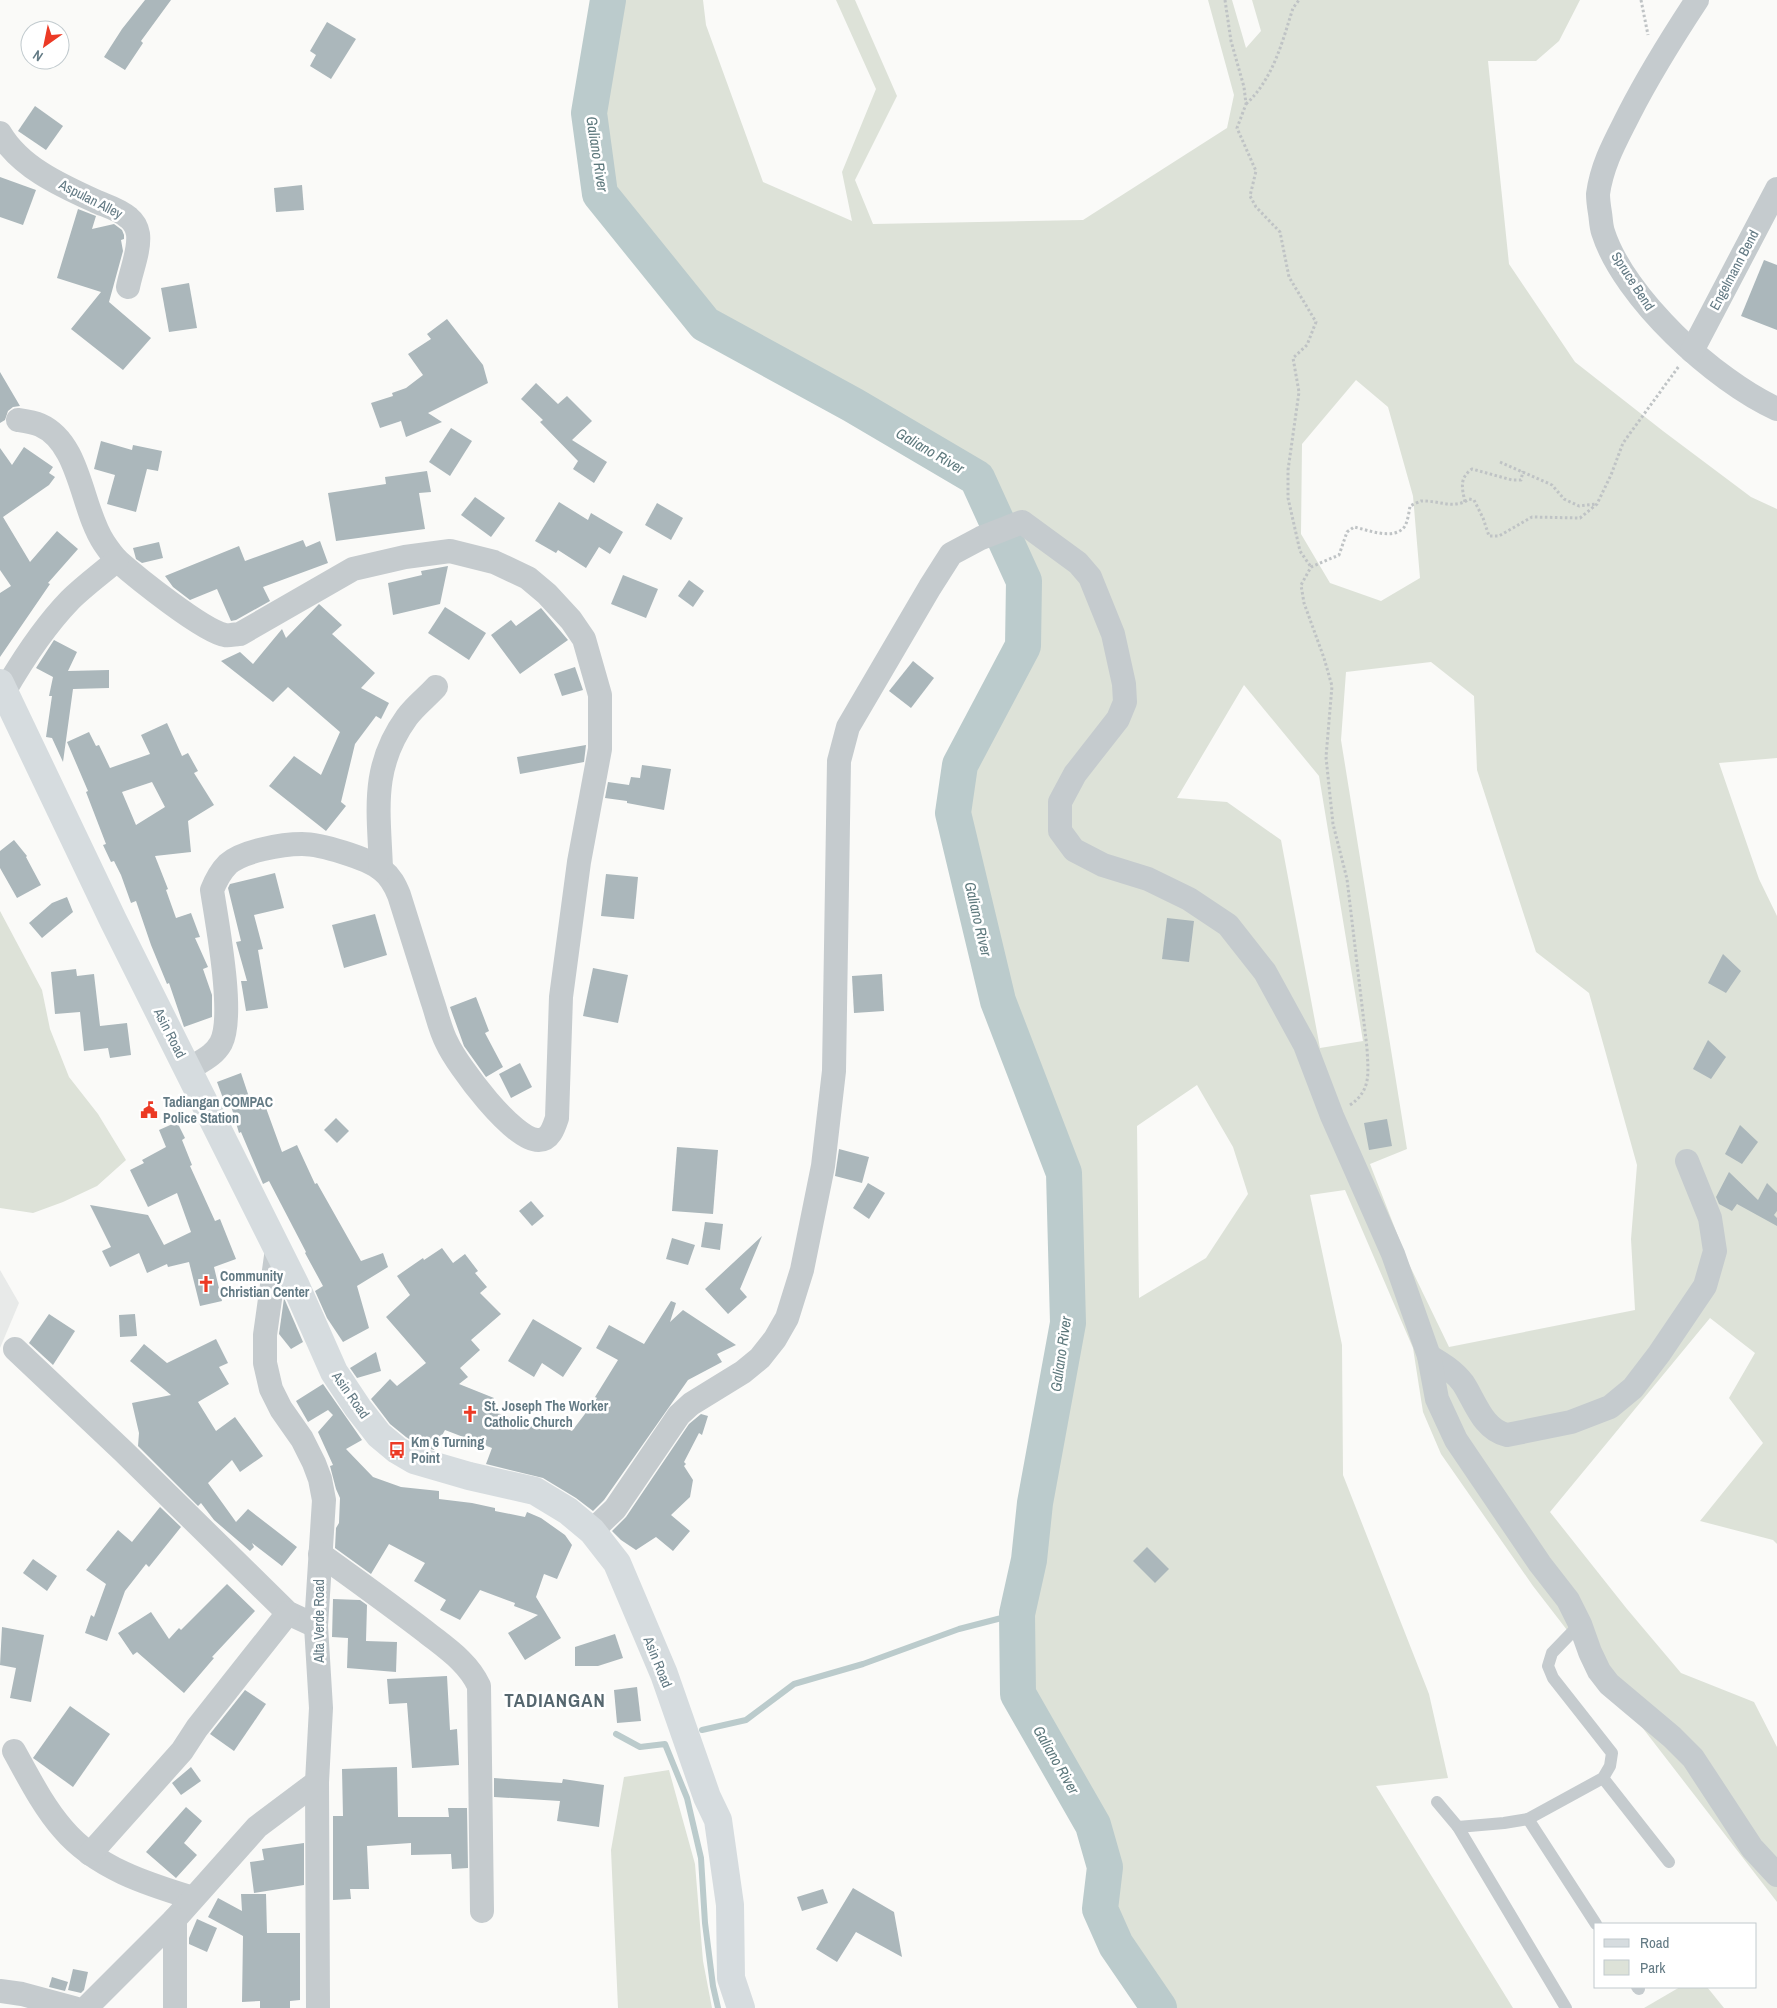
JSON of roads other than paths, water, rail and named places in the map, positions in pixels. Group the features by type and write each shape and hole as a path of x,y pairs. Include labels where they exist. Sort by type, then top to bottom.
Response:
{"main road":[{"name":"Asin Road","path":"2,687 113,920 189,1069 277,1249 334,1372 358,1408 380,1435 397,1450 414,1460 535,1492 568,1511 592,1531 617,1562 664,1674 706,1797 718,1820 730,1905 731,1978 741,2008"}],"street":[{"name":"Spruce Bend","path":"1697,0 1655,65 1605,160 1598,196 1603,231 1620,267 1655,315 1692,351 1731,382 1777,409"},
{"name":"Aspulan Alley","path":"0,133 6,144 17,156 34,168 74,191 117,210 135,224 138,235 137,251 128,286"},
{"name":"Engelmann Bend","path":"1692,351 1777,189"},
{"path":"18,420 41,425 60,440 72,461 95,526 103,542 117,560 177,607 205,626 224,635 240,634 353,568 405,557 450,551 494,562 528,578 547,594 571,620 584,639 600,695 600,748 579,862 561,997 557,1118 554,1128 547,1137 540,1140 532,1139 500,1115 473,1085 446,1043 399,895 392,880 381,869 358,856 303,844 245,854 229,864 217,877 212,890 226,997 226,1031 221,1044 214,1054 189,1069"},
{"path":"592,1531 615,1509 679,1415 690,1404 743,1372 760,1358 775,1339 786,1318 802,1270 824,1166 834,1071 839,761 848,727 951,554 980,538 1022,522 1078,564 1090,577 1113,634 1124,684 1125,702 1118,718 1075,774 1060,802 1060,831 1074,850 1103,865 1148,879 1189,899 1228,925 1266,972 1305,1045 1332,1116 1393,1254 1429,1356 1437,1399 1456,1440 1540,1564 1568,1600 1599,1671 1609,1684 1672,1737 1693,1758 1752,1848 1777,1875"},
{"path":"2,687 49,624 71,599 117,560"},
{"path":"381,869 378,805 380,777 388,751 407,717 436,686"},
{"path":"1429,1356 1447,1367 1462,1382 1489,1426 1498,1433 1507,1435 1571,1422 1610,1407 1633,1388 1659,1354 1705,1286 1715,1251 1710,1218 1687,1161"},
{"name":"Alta Verde Road","path":"277,1249 265,1335 265,1363 271,1389 281,1409 302,1439 320,1479 324,1500 316,1626 321,1708 317,1782 318,2008"},
{"path":"14,1349 123,1451 288,1613 316,1626"},
{"path":"320,1554 404,1615 456,1656 473,1673 479,1686 482,1911"},
{"path":"90,1854 182,1751 203,1720 288,1613"},
{"path":"14,1751 34,1788 63,1830 90,1854 105,1864 151,1885 193,1898"},
{"path":"86,2008 175,1919 257,1827 317,1782"},
{"path":"175,1919 175,2008"},
{"path":"0,1991 22,1994 74,2008"}],"lane":[{"path":"1458,1827 1528,1819 1603,1778 1610,1766 1612,1753 1552,1678 1548,1666 1552,1653 1580,1624"},
{"path":"1603,1778 1669,1862"},
{"path":"1437,1802 1458,1827 1566,2008"},
{"path":"1528,1819 1595,1923"}],"waterway":[{"name":"Galiano River","path":"608,0 589,113 600,194 705,324 853,405 977,478 1024,581 1023,646 960,765 953,813 998,1001 1064,1173 1068,1323 1035,1503 1029,1560 1017,1614 1018,1694 1093,1825 1105,1867 1100,1909 1116,1945 1159,2008"},
{"path":"702,1730 746,1720 794,1684 863,1664 959,1629 1017,1614"},
{"path":"616,1734 640,1747 665,1744 687,1798 701,1858 705,1923 713,1986 718,2008"}],"place":[{"name":"Tadiangan COMPAC Police Station","path":"149,1110"},
{"name":"Community Christian Center","path":"206,1284"},
{"name":"St. Joseph The Worker Catholic Church","path":"470,1414"},
{"name":"Km 6 Turning Point","path":"397,1450"}],"district":[{"name":"TADIANGAN","path":"555,1700"}]}
